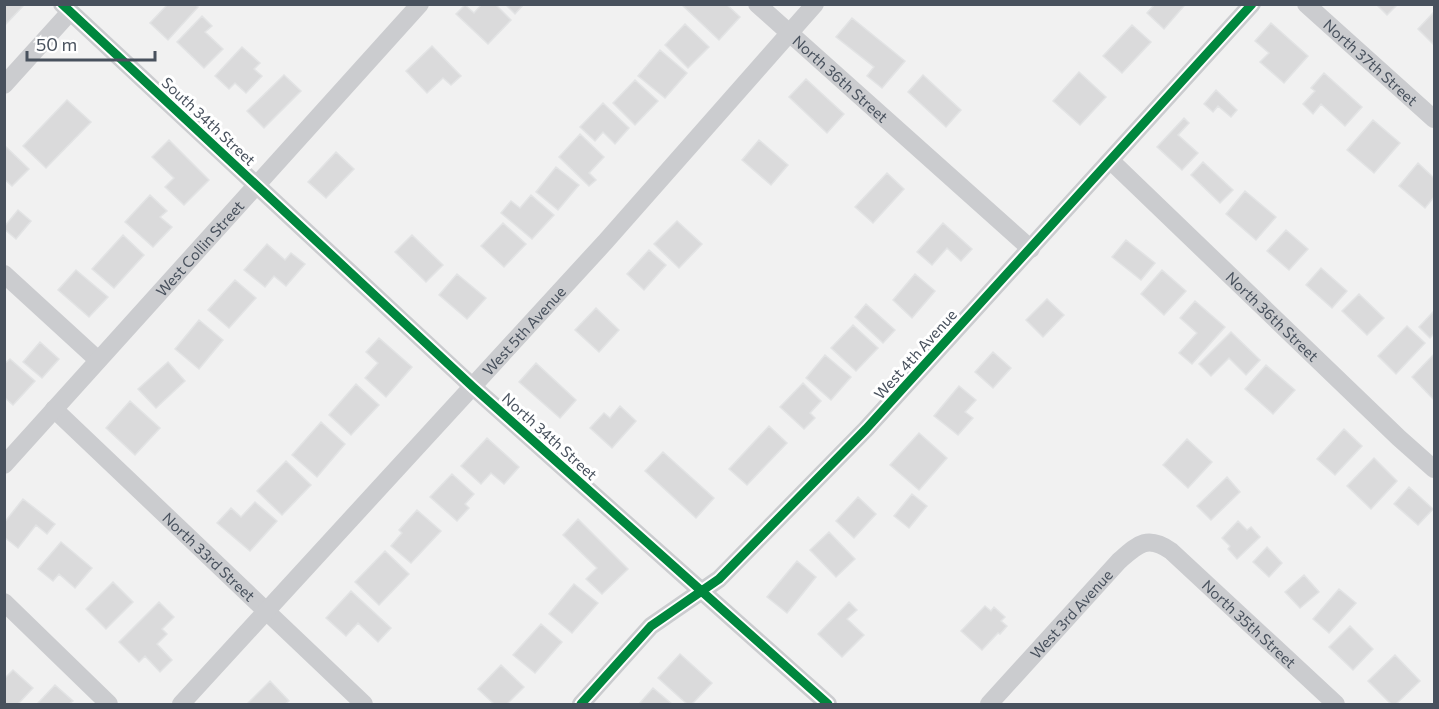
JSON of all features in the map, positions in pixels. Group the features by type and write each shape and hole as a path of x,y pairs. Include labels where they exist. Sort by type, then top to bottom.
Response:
{"street":[{"name":"West Collin Street","path":"4,465 420,4"},
{"name":"North 36th Street","path":"757,4 1031,249"},
{"name":"West 5th Avenue","path":"181,705 606,241 815,4"},
{"name":"North 37th Street","path":"1306,4 1434,119"},
{"name":"South 34th Street","path":"66,8 256,185"},
{"path":"4,85 66,8"},
{"name":"West 4th Avenue","path":"580,705 651,626 719,579 866,429 1111,161 1242,8"},
{"name":"North 36th Street","path":"1111,161 1390,430 1434,469"},
{"name":"North 34th Street","path":"256,185 472,387 828,705"},
{"path":"4,274 98,360"},
{"name":"North 33rd Street","path":"54,410 364,705"},
{"name":"West 3rd Avenue","path":"989,705 1119,561 1137,545 1147,542 1161,544"},
{"name":"North 35th Street","path":"1161,544 1336,705"},
{"path":"4,602 109,705"}],"building":[{"path":"4,4 24,5 5,25 4,25"},
{"path":"168,4 195,4 198,7 168,40 150,23"},
{"path":"482,4 495,4 511,20 488,44 456,14 465,5 474,13"},
{"path":"505,4 524,4 515,14"},
{"path":"681,4 726,4 740,17 719,40"},
{"path":"1155,4 1184,6 1164,29 1147,13"},
{"path":"1376,4 1398,4 1387,15"},
{"path":"1434,12 1434,45 1418,29"},
{"path":"202,16 212,26 205,32 223,49 204,68 177,42"},
{"path":"852,18 905,61 882,88 867,76 874,67 836,37"},
{"path":"1271,23 1308,56 1284,83 1260,62 1269,53 1255,41"},
{"path":"685,24 709,47 688,68 665,45"},
{"path":"1132,25 1151,42 1122,73 1103,56"},
{"path":"432,46 461,76 451,85 443,78 427,93 406,71"},
{"path":"242,47 260,63 254,69 262,76 246,93 235,83 229,89 215,76"},
{"path":"660,50 687,73 665,98 638,76"},
{"path":"1079,72 1106,97 1080,125 1053,101"},
{"path":"1324,73 1362,107 1345,126 1321,104 1313,114 1303,104 1315,91 1311,88"},
{"path":"284,75 301,91 264,128 247,111"},
{"path":"923,75 961,110 946,127 908,92"},
{"path":"806,79 844,114 827,133 789,97"},
{"path":"635,80 658,101 635,125 613,103"},
{"path":"1216,90 1237,110 1231,117 1218,106 1213,112 1204,104"},
{"path":"67,100 91,122 46,168 23,146"},
{"path":"603,103 629,128 615,144 603,132 595,141 580,127"},
{"path":"1184,118 1189,123 1178,135 1198,153 1182,170 1157,147"},
{"path":"1373,120 1400,143 1374,173 1347,150"},
{"path":"580,134 604,157 589,173 596,180 589,186 559,157"},
{"path":"169,140 209,180 184,205 165,187 174,178 152,157"},
{"path":"759,140 788,165 771,185 742,160"},
{"path":"4,145 29,169 12,186 4,179"},
{"path":"336,152 354,169 326,198 308,182"},
{"path":"1203,162 1233,190 1220,203 1191,175"},
{"path":"1418,163 1434,178 1434,197 1425,208 1399,186"},
{"path":"556,167 579,185 558,210 536,192"},
{"path":"887,173 904,189 873,223 855,207"},
{"path":"1245,191 1276,217 1256,240 1226,214"},
{"path":"150,195 167,211 160,217 172,227 153,247 125,222"},
{"path":"531,195 554,215 532,239 501,213 511,201 520,208"},
{"path":"18,210 31,221 16,239 4,227"},
{"path":"677,221 702,244 679,268 654,244"},
{"path":"503,223 526,244 504,267 481,246"},
{"path":"943,223 972,249 961,261 947,248 932,265 917,252"},
{"path":"1286,230 1308,249 1289,270 1267,251"},
{"path":"123,235 144,255 114,288 92,269"},
{"path":"412,235 443,265 426,282 395,252"},
{"path":"1126,240 1155,263 1141,280 1112,257"},
{"path":"267,244 285,260 291,253 305,264 286,286 274,276 265,287 244,270"},
{"path":"649,250 666,265 644,290 627,274"},
{"path":"1321,268 1347,291 1332,308 1306,285"},
{"path":"76,270 108,297 89,317 58,290"},
{"path":"1162,270 1186,291 1164,315 1141,294"},
{"path":"457,274 486,298 467,319 439,295"},
{"path":"915,274 935,291 912,318 893,300"},
{"path":"235,280 256,298 229,328 208,310"},
{"path":"1359,294 1384,318 1367,335 1342,311"},
{"path":"1047,299 1064,315 1043,337 1026,320"},
{"path":"1195,301 1225,327 1192,364 1179,353 1197,333 1180,318"},
{"path":"866,304 895,330 883,343 855,317"},
{"path":"596,308 619,330 599,352 575,330"},
{"path":"1434,311 1434,334 1430,338 1419,327"},
{"path":"199,320 223,340 199,369 175,349"},
{"path":"853,325 878,348 856,371 831,348"},
{"path":"1407,326 1425,343 1396,374 1378,356"},
{"path":"1231,332 1260,360 1246,375 1229,358 1211,376 1199,364"},
{"path":"379,338 412,367 386,397 365,378 378,363 366,352"},
{"path":"40,342 59,359 42,378 23,362"},
{"path":"993,352 1011,368 993,388 975,372"},
{"path":"1434,354 1434,400 1412,377"},
{"path":"825,355 851,377 831,400 806,378"},
{"path":"10,359 35,381 13,405 4,397 4,364"},
{"path":"168,362 185,381 156,408 138,389"},
{"path":"536,363 576,400 560,418 519,382"},
{"path":"1266,365 1295,390 1273,414 1245,389"},
{"path":"803,383 821,401 810,413 815,418 804,429 780,407"},
{"path":"356,384 379,405 351,435 329,415"},
{"path":"959,386 976,400 965,412 973,418 958,435 934,416"},
{"path":"130,401 160,428 135,455 106,428"},
{"path":"620,406 636,421 612,448 590,428 604,413 610,418"},
{"path":"321,422 345,444 317,477 292,455"},
{"path":"769,426 787,443 747,485 729,469"},
{"path":"1344,429 1362,446 1335,475 1317,459"},
{"path":"919,433 947,458 919,490 890,465"},
{"path":"487,438 519,467 504,484 491,473 481,484 461,466"},
{"path":"1187,439 1212,462 1188,488 1163,465"},
{"path":"663,452 714,498 696,518 645,471"},
{"path":"1374,458 1397,481 1371,509 1347,486"},
{"path":"286,461 311,485 282,515 257,491"},
{"path":"452,474 474,494 465,504 469,508 457,521 430,497"},
{"path":"1227,477 1240,492 1211,520 1197,506"},
{"path":"1409,487 1433,509 1418,525 1394,504"},
{"path":"912,494 927,506 909,528 894,516"},
{"path":"858,497 876,514 854,538 836,521"},
{"path":"23,499 55,524 47,534 36,525 18,548 4,537 4,523"},
{"path":"255,502 277,521 250,551 217,523 231,508 241,517"},
{"path":"417,510 441,531 411,563 391,546 402,533 399,530"},
{"path":"578,519 628,569 602,594 586,579 597,568 563,535"},
{"path":"1238,521 1247,530 1251,527 1260,537 1237,559 1228,549 1230,546 1222,538"},
{"path":"829,532 855,559 836,577 810,550"},
{"path":"61,542 92,568 75,588 59,574 53,581 38,569"},
{"path":"1267,547 1282,563 1269,577 1253,562"},
{"path":"385,551 409,574 379,605 355,582"},
{"path":"797,561 816,577 787,613 767,597"},
{"path":"1304,575 1319,592 1300,608 1285,592"},
{"path":"113,582 133,602 106,629 86,609"},
{"path":"574,584 598,603 572,633 549,614"},
{"path":"1339,589 1356,603 1329,633 1313,619"},
{"path":"351,591 391,628 378,642 358,623 346,636 326,618"},
{"path":"159,602 174,617 162,629 167,634 157,644 172,660 160,672 145,656 139,662 119,642"},
{"path":"849,602 857,610 847,619 864,635 842,657 818,634"},
{"path":"985,606 991,611 994,607 1005,617 1001,621 1007,626 982,650 961,631"},
{"path":"541,624 562,642 535,673 513,655"},
{"path":"1350,626 1373,649 1353,670 1329,647"},
{"path":"680,654 712,683 692,704 687,704 658,678"},
{"path":"1395,655 1420,681 1396,704 1391,704 1368,681"},
{"path":"501,665 524,687 507,704 494,704 478,689"},
{"path":"13,670 33,688 18,704 4,704 4,679"},
{"path":"270,681 289,701 285,704 249,704 248,703"},
{"path":"55,685 73,701 69,704 37,704"},
{"path":"653,688 672,704 639,704"}],"cycle path":[{"path":"62,4 473,387 828,704"},
{"path":"581,704 651,626 719,579 866,429 1252,4"}]}
